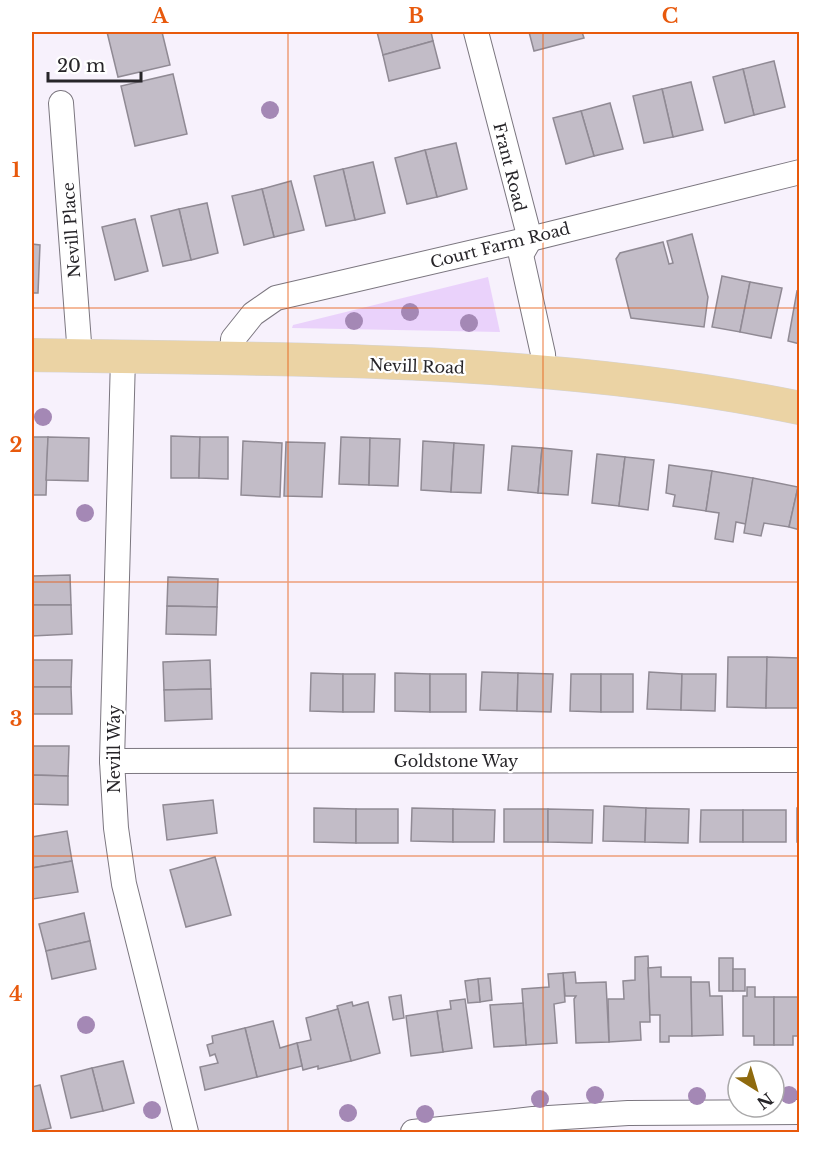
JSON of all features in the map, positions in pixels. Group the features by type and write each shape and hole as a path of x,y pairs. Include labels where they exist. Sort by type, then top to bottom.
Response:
{"main road":[{"name":"Nevill Road","path":"32,355 232,358 544,371 720,392 800,408"}],"street":[{"name":"Frant Road","path":"476,32 530,239 521,255 543,354 544,371"},
{"name":"Nevill Place","path":"61,104 80,356"},
{"name":"Court Farm Road","path":"232,358 233,339 253,314 276,298 530,239 800,172"},
{"name":"Nevill Way","path":"123,358 112,761 116,828 124,884 186,1132"},
{"name":"Goldstone Way","path":"112,761 800,760"},
{"path":"413,1132 534,1119 616,1114 800,1112"}],"shaded area":[{"path":"488,277 500,332 292,328 293,325"}],"building":[{"path":"107,32 162,32 170,65 118,77"},
{"path":"377,32 431,32 433,41 383,55"},
{"path":"529,32 582,32 584,38 534,51"},
{"path":"433,41 440,68 389,81 383,55"},
{"path":"774,61 785,107 754,115 743,69"},
{"path":"743,69 754,115 725,123 713,77"},
{"path":"173,74 187,134 135,146 121,86"},
{"path":"691,82 703,130 673,137 662,89"},
{"path":"662,89 673,137 644,143 633,96"},
{"path":"610,103 623,149 594,156 581,111"},
{"path":"581,111 594,156 566,164 553,118"},
{"path":"456,143 467,189 437,197 425,150"},
{"path":"425,150 437,197 407,204 395,158"},
{"path":"373,162 385,213 355,220 343,169"},
{"path":"343,169 355,220 326,226 314,176"},
{"path":"291,181 304,230 274,237 262,189"},
{"path":"262,189 274,237 244,245 232,196"},
{"path":"207,203 218,253 191,260 179,209"},
{"path":"179,209 191,260 163,266 151,216"},
{"path":"135,219 148,271 115,280 102,227"},
{"path":"692,234 708,297 704,327 631,318 616,259 620,253 663,242 669,264 673,263 667,241"},
{"path":"32,244 40,245 38,293 32,293"},
{"path":"722,276 750,282 740,332 712,327"},
{"path":"750,282 782,288 771,338 740,332"},
{"path":"797,291 800,292 800,344 788,341"},
{"path":"171,436 200,437 199,478 171,478"},
{"path":"32,437 48,437 46,495 32,495"},
{"path":"48,437 89,438 88,481 46,480"},
{"path":"200,437 228,437 228,479 199,478"},
{"path":"341,437 370,438 369,485 339,484"},
{"path":"370,438 400,439 398,486 369,485"},
{"path":"243,441 282,443 280,497 241,495"},
{"path":"423,441 454,443 451,492 421,490"},
{"path":"286,442 325,443 322,497 284,496"},
{"path":"454,443 484,445 481,493 451,492"},
{"path":"512,446 542,448 538,493 508,490"},
{"path":"542,448 572,451 568,495 538,493"},
{"path":"597,454 625,457 619,506 592,503"},
{"path":"625,457 654,460 648,510 619,506"},
{"path":"669,465 712,471 706,511 673,506 675,495 666,493"},
{"path":"712,471 753,478 746,524 736,522 733,542 715,539 719,513 706,511"},
{"path":"753,478 798,487 789,527 764,523 761,536 744,533"},
{"path":"798,487 800,487 800,530 789,527"},
{"path":"70,575 71,605 32,605 32,576"},
{"path":"168,577 218,579 217,607 167,606"},
{"path":"32,605 71,605 72,634 32,636"},
{"path":"167,606 217,607 216,635 166,634"},
{"path":"728,657 767,657 766,708 727,707"},
{"path":"767,657 800,658 800,708 766,708"},
{"path":"32,660 72,660 71,687 32,687"},
{"path":"210,660 211,689 164,690 163,662"},
{"path":"482,672 518,673 517,711 480,710"},
{"path":"649,672 682,674 681,710 647,709"},
{"path":"311,673 343,674 343,712 310,711"},
{"path":"395,673 430,674 430,712 395,711"},
{"path":"518,673 553,674 551,712 517,711"},
{"path":"343,674 375,674 374,712 343,712"},
{"path":"430,674 466,674 466,712 430,712"},
{"path":"571,674 601,674 601,712 570,711"},
{"path":"601,674 633,674 633,712 601,712"},
{"path":"682,674 716,674 715,711 681,710"},
{"path":"32,687 71,687 72,714 32,714"},
{"path":"211,689 212,719 165,721 164,690"},
{"path":"32,746 69,746 68,776 32,775"},
{"path":"32,775 68,776 68,805 32,804"},
{"path":"213,800 217,833 167,840 163,805"},
{"path":"604,806 646,808 645,842 603,841"},
{"path":"314,808 356,809 356,843 314,842"},
{"path":"412,808 453,809 453,842 411,841"},
{"path":"646,808 689,809 688,843 645,842"},
{"path":"797,808 800,808 800,842 797,842"},
{"path":"356,809 398,809 398,843 356,843"},
{"path":"453,809 495,810 494,842 453,842"},
{"path":"504,809 548,809 548,842 504,842"},
{"path":"548,809 593,810 592,843 548,842"},
{"path":"701,810 743,810 743,842 700,842"},
{"path":"743,810 786,810 786,842 743,842"},
{"path":"67,831 72,861 32,868 32,837"},
{"path":"215,857 231,915 186,927 170,870"},
{"path":"72,861 78,892 33,899 32,868"},
{"path":"84,913 90,941 46,951 39,924"},
{"path":"90,941 96,969 52,979 46,951"},
{"path":"648,956 650,1022 640,1022 641,1040 609,1042 608,999 624,999 623,981 635,980 635,957"},
{"path":"719,958 733,958 733,991 719,991"},
{"path":"661,967 661,977 691,977 692,1036 669,1036 669,1042 660,1042 660,1015 650,1015 648,968"},
{"path":"733,969 745,969 745,991 733,991"},
{"path":"575,972 576,983 606,982 609,1042 576,1043 574,999 576,996 565,996 563,973"},
{"path":"563,973 565,1002 554,1004 557,1043 526,1045 522,989 549,987 548,974"},
{"path":"490,978 492,1000 480,1002 478,979"},
{"path":"478,979 480,1002 468,1003 465,981"},
{"path":"691,982 709,982 710,996 722,996 723,1035 692,1036"},
{"path":"747,987 755,987 755,997 774,997 774,1045 754,1045 754,1036 743,1036 743,996 747,996"},
{"path":"401,995 404,1018 393,1020 389,997"},
{"path":"774,997 800,997 800,1036 793,1036 793,1045 774,1045"},
{"path":"465,999 472,1048 443,1052 437,1011 451,1009 450,1001"},
{"path":"352,1002 353,1006 368,1002 380,1053 351,1061 337,1006"},
{"path":"523,1003 526,1045 494,1047 490,1005"},
{"path":"338,1009 351,1061 303,1070 297,1043 311,1040 306,1018"},
{"path":"437,1011 443,1052 411,1056 406,1016"},
{"path":"273,1021 280,1048 297,1043 302,1066 257,1077 245,1028"},
{"path":"245,1028 257,1077 205,1090 200,1067 218,1063 215,1054 210,1056 207,1045 213,1043 212,1036"},
{"path":"123,1061 134,1103 103,1111 92,1068"},
{"path":"92,1068 103,1111 71,1118 61,1076"},
{"path":"40,1085 51,1128 32,1132 32,1087"}]}
